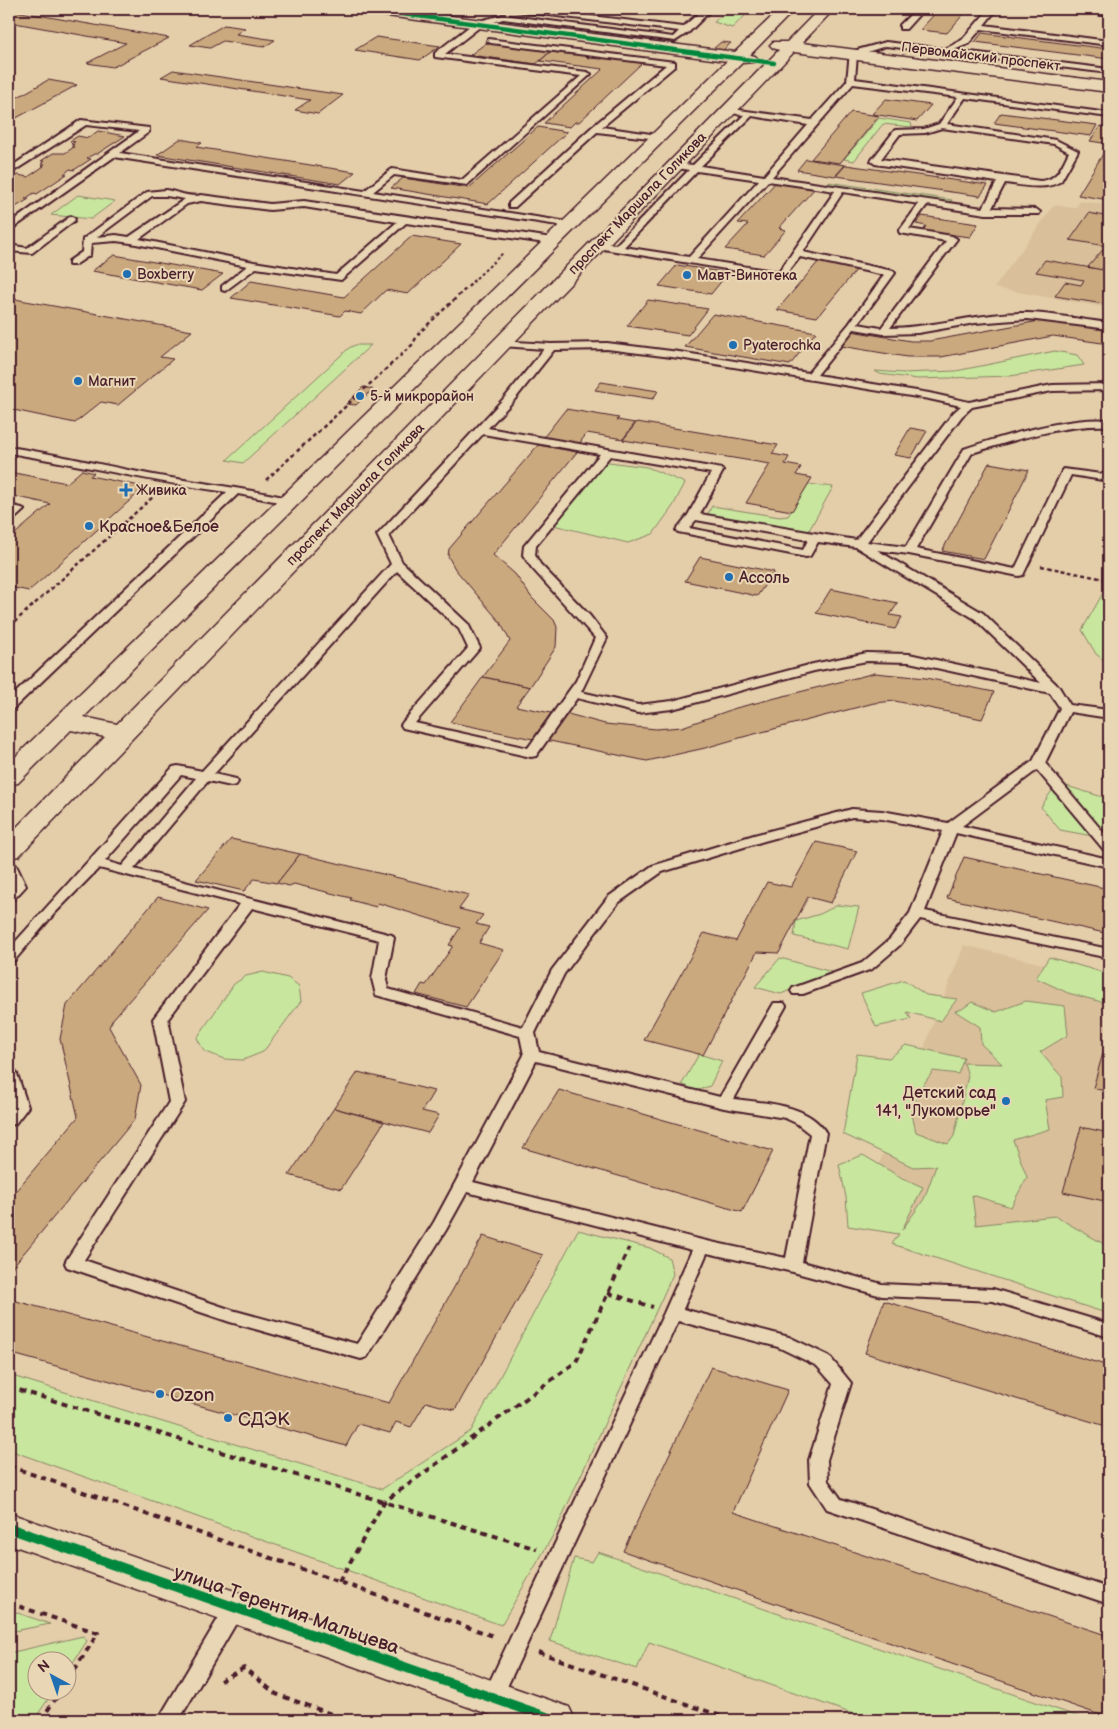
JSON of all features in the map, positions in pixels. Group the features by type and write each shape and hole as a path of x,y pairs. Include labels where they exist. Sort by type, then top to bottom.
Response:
{"main road":[{"path":"364,9 404,11 478,24 774,62"},
{"name":"проспект Маршала Голикова","path":"9,777 788,9"},
{"name":"проспект Маршала Голикова","path":"9,850 502,343 608,246 685,166 728,110 827,9"},
{"path":"754,42 1109,87"},
{"path":"65,721 122,733"},
{"name":"улица Терентия Мальцева","path":"9,1528 555,1720"}],"lane":[{"path":"516,9 686,30"},
{"path":"690,9 707,10"},
{"path":"903,27 920,9"},
{"path":"945,51 965,42 993,9"},
{"path":"366,193 392,172 464,183 587,74 438,55 478,24 503,17 675,39 707,10"},
{"path":"979,27 1109,43"},
{"path":"491,41 672,64 595,129 512,205"},
{"name":"Первомайский проспект","path":"853,54 886,44 1109,71"},
{"path":"691,260 851,81 853,54"},
{"path":"851,81 1109,115"},
{"path":"942,126 963,96"},
{"path":"728,110 814,123"},
{"path":"685,166 750,114"},
{"path":"9,172 84,122 146,130 9,228"},
{"path":"942,126 1056,142 1074,151 1058,180 1036,184 1002,180 875,161 898,132 924,131 942,126"},
{"path":"595,129 658,137"},
{"path":"113,154 568,225"},
{"path":"685,166 986,211 1036,212"},
{"path":"986,211 1002,180"},
{"path":"608,246 781,274 799,254 814,227 840,190"},
{"path":"86,241 150,194 183,195 191,199"},
{"path":"130,240 184,202 202,198 270,207 304,204 552,241"},
{"path":"883,331 952,239 903,231 925,202"},
{"path":"9,248 29,251 71,219"},
{"path":"86,241 116,238 130,240 254,265 338,278 404,220"},
{"path":"72,263 87,253 86,241"},
{"path":"799,254 890,273 852,326 810,377"},
{"path":"225,288 254,265"},
{"path":"852,326 883,331 918,330 975,320 1028,316 1109,326"},
{"path":"502,343 551,348 607,346 679,355 929,396 969,405 1052,388 1109,387"},
{"path":"551,348 513,394 384,535 397,564 464,627 474,648 408,725 531,752 574,694 582,682 601,638 586,619 536,566 529,555 530,546 607,452"},
{"path":"859,544 958,414 969,405"},
{"path":"909,552 968,451 994,442 1028,434 1096,421 1109,423"},
{"path":"480,430 718,470 693,516 682,530 806,554 815,538"},
{"path":"9,450 289,501"},
{"path":"693,516 815,538 909,552 1019,573 1067,471 1109,478"},
{"path":"9,706 236,490"},
{"path":"9,508 18,510 9,518"},
{"path":"859,544 979,616 1054,690 1066,708 1109,714"},
{"path":"124,872 206,776 397,564"},
{"path":"574,694 638,709 672,706 813,668 867,656 909,658 1054,690"},
{"path":"798,991 867,966 895,942 917,914 951,828 1038,763 1066,708"},
{"path":"1038,763 1109,847"},
{"path":"9,958 178,770 231,782"},
{"path":"248,903 160,1018 177,1102 73,1263 230,1316 361,1352 440,1226 532,1055 527,1033 557,973 612,900 657,869 852,812 882,815 951,828 1109,863"},
{"path":"96,863 124,872 387,938 379,978 381,992 527,1033"},
{"path":"9,865 19,886 9,896"},
{"path":"917,914 1109,954"},
{"path":"724,1103 779,1006"},
{"path":"532,1055 724,1103 799,1116 814,1125 818,1133 793,1266"},
{"path":"9,1074 20,1107 9,1120"},
{"path":"462,1185 702,1246 793,1266 882,1290 993,1296 1109,1330"},
{"path":"492,1698 673,1314 702,1246"},
{"path":"673,1314 783,1342 823,1361 842,1383 818,1460 819,1483 834,1504 1109,1596"},
{"path":"168,1720 235,1608"}],"path":[{"path":"252,493 412,344 419,333 520,237"},
{"path":"9,628 171,481"},
{"path":"1024,563 1109,580"},
{"path":"340,1582 384,1502 576,1362 630,1244"},
{"path":"608,1292 673,1314"},
{"path":"9,1387 559,1557"},
{"path":"9,1466 732,1720"},
{"path":"9,1603 98,1633 78,1664"},
{"path":"215,1689 220,1681 244,1668 276,1694 348,1720"},
{"path":"41,1720 53,1702"}],"shaded area":[{"path":"1080,201 1109,205 1109,308 994,288 1054,205 1075,208"},
{"name":"Детский сад 141, \"Лукоморье\"","path":"964,945 1109,980 1109,1296 856,1223"}],"green space":[{"path":"729,9 752,9 732,28 714,22"},
{"path":"879,118 911,123 912,127 883,124 854,161 844,159"},
{"path":"828,182 952,200 945,204 826,185"},
{"path":"78,195 115,201 91,219 51,215"},
{"path":"355,345 371,345 243,463 227,460 349,348"},
{"path":"1055,351 1077,355 1084,365 1010,376 918,379 880,374 875,371 903,373 956,371"},
{"path":"601,461 647,467 685,483 673,506 653,534 628,543 545,523"},
{"path":"808,484 833,487 807,534 706,517 712,506 780,517 788,516"},
{"path":"1107,586 1109,586 1109,664 1096,654 1082,630"},
{"path":"1057,783 1109,799 1109,839 1060,830 1041,807"},
{"path":"838,905 859,907 848,949 794,936 796,921 820,914"},
{"path":"1049,957 1105,973 1109,977 1109,1004 1068,993 1036,978"},
{"path":"780,958 832,972 781,994 755,987"},
{"path":"263,972 288,978 299,986 301,1001 263,1052 243,1060 224,1059 204,1051 197,1038 234,984 246,976"},
{"path":"904,980 926,995 957,999 941,1021 907,1012 911,1019 876,1027 861,993"},
{"path":"1026,1001 1065,1006 1068,1035 1040,1052 1062,1077 1063,1097 1045,1100 1050,1129 1013,1140 1027,1177 1011,1207 972,1195 976,1225 1055,1216 1109,1247 1109,1314 892,1244 899,1234 848,1226 846,1197 839,1164 863,1155 902,1178 923,1187 902,1230 924,1199 936,1166 913,1167 843,1134 857,1054 889,1058 906,1045 964,1058 958,1074 933,1071 923,1085 911,1110 916,1132 948,1144 954,1136 968,1076 964,1063 1002,1064 981,1044 980,1027 955,1011 962,1009 972,1002 996,1012"},
{"path":"699,1054 722,1061 710,1086 696,1091 682,1084"},
{"path":"578,1230 650,1248 669,1258 673,1274 555,1532 501,1625 9,1450 9,1375 382,1489 471,1431"},
{"path":"598,1552 1088,1720 870,1720 649,1642 637,1669 550,1641 574,1558 592,1562"},
{"path":"9,1610 50,1624 9,1632"},
{"path":"83,1636 87,1641 78,1655 78,1652 28,1652 28,1702 46,1702 34,1720 9,1720 9,1653"}],"building":[{"path":"939,9 968,9 947,33 920,30"},
{"path":"9,10 169,38 113,67 87,63 126,43 9,22"},
{"path":"224,25 245,28 236,34 275,40 264,47 223,41 210,48 190,45"},
{"path":"982,33 1109,49 1109,59 975,42"},
{"path":"376,37 440,46 420,60 355,50"},
{"path":"721,42 731,43 723,50 713,49"},
{"path":"486,43 551,51 536,64 470,55"},
{"path":"550,52 589,56 587,58 604,58 642,63 579,122 575,122 570,127 544,123 603,69 540,61"},
{"path":"173,70 343,95 318,114 295,110 310,100 161,77"},
{"path":"48,80 77,85 9,122 9,102"},
{"path":"886,99 931,105 917,121 872,114"},
{"path":"851,112 879,116 840,163 811,159"},
{"path":"1001,113 1097,125 1091,136 994,123"},
{"path":"1100,126 1109,127 1109,144 1090,141"},
{"path":"538,127 567,132 488,204 391,188 403,178 469,188"},
{"path":"98,131 125,136 97,154 87,158 91,159 74,170 70,169 64,174 67,174 37,194 34,193 25,199 29,199 9,211 9,190 14,186 9,185 14,181 10,181 18,175 28,177 44,166 42,166 45,164 41,164 44,161 41,161 53,153 65,153 74,147 71,147 74,145 71,144 75,142 70,141 78,136 88,138"},
{"path":"180,139 202,143 196,147 355,172 340,184 157,155"},
{"path":"1109,144 1109,200 1078,195"},
{"path":"806,159 845,165 835,176 797,170"},
{"path":"846,165 988,185 980,196 836,176"},
{"path":"777,181 816,187 779,228 786,230 764,255 725,249 748,224 738,223"},
{"path":"1089,213 1109,217 1109,260 1101,270 1088,267 1106,246 1070,240"},
{"path":"922,216 978,224 970,237 923,231 926,226 916,224"},
{"path":"412,236 461,244 408,294 386,290 361,314 345,311 340,316 231,298 251,281 344,297"},
{"path":"114,255 223,274 202,290 92,271"},
{"path":"1045,260 1109,271 1109,305 1055,296 1065,282 1081,285 1084,280 1036,272"},
{"path":"819,261 858,268 817,317 777,310"},
{"path":"677,265 728,273 711,294 659,286"},
{"name":"Магнит","path":"9,298 192,331 160,357 173,359 118,405 101,402 75,423 9,409"},
{"path":"648,300 708,309 688,335 627,326"},
{"path":"713,314 816,332 790,365 685,347"},
{"path":"1039,321 1109,330 1109,344 1053,336 941,357 907,357 841,346 851,331 911,341 930,341"},
{"path":"601,382 658,391 653,399 595,390"},
{"name":"5-й микрорайон","path":"363,387 373,389 356,405 346,404"},
{"path":"566,409 619,418 617,420 635,423 623,439 587,433 579,444 543,438"},
{"path":"637,422 778,445 772,454 789,457 785,464 801,467 796,475 812,478 792,511 746,503 770,464 623,440"},
{"path":"910,428 927,431 911,458 894,455"},
{"path":"538,445 577,452 493,555 515,574 532,598 554,620 557,627 556,647 530,687 483,677 510,641 500,622 455,569 448,556 449,549"},
{"path":"989,463 1029,470 984,559 942,551"},
{"path":"82,470 94,473 90,476 145,487 29,591 9,587 9,539 50,504 9,495 9,472 67,483"},
{"name":"Ассоль","path":"700,557 774,572 757,596 685,581"},
{"path":"831,589 898,603 890,615 902,617 895,629 816,613"},
{"path":"875,673 926,678 994,692 982,719 895,701 874,703 705,748 647,761 545,740 568,714 605,724 656,729 682,727 736,708"},
{"path":"483,677 530,687 516,706 551,713 533,739 450,722"},
{"path":"1109,758 1109,780 1102,778"},
{"path":"231,839 300,854 277,883 254,879 244,891 196,880"},
{"path":"816,842 857,851 831,903 808,897 779,953 757,952 703,1055 644,1040 704,933 736,941 767,882 791,887"},
{"path":"300,854 469,895 459,909 483,915 476,924 489,927 479,943 504,950 466,1007 416,994 422,984 426,985 453,946 449,945 460,928 378,903 376,907 350,900 351,898 294,884 289,886 277,883"},
{"path":"964,857 1109,889 1109,934 947,898"},
{"path":"158,897 208,910 113,1019 109,1027 141,1085 135,1119 9,1271 9,1199 78,1117 60,1039 67,1005"},
{"path":"1109,1032 1109,1092 1093,1088"},
{"path":"358,1072 434,1091 422,1111 439,1115 428,1133 334,1108"},
{"path":"559,1090 773,1151 742,1212 523,1148"},
{"path":"334,1108 384,1122 341,1189 289,1175"},
{"path":"1081,1127 1109,1133 1109,1202 1063,1192"},
{"path":"483,1236 543,1255 455,1410 426,1402 411,1427 396,1422 390,1433 358,1424 346,1446 9,1353 9,1299 389,1403"},
{"path":"884,1301 1109,1366 1109,1427 865,1353"},
{"path":"711,1367 788,1390 733,1512 1109,1636 1109,1718 623,1551"}],"cycle path":[{"path":"364,9 774,63"},
{"path":"9,1528 555,1720"}],"place":[{"name":"Boxberry","path":"127,274"},
{"name":"Мавт-Винотека","path":"687,275"},
{"name":"Pyaterochka","path":"733,345"},
{"name":"Магнит","path":"78,381"},
{"name":"5-й микрорайон","path":"360,396"},
{"name":"Живика","path":"126,490"},
{"name":"Красное&Белое","path":"89,526"},
{"name":"Ассоль","path":"729,577"},
{"name":"Детский сад 141, \"Лукоморье\"","path":"1006,1101"},
{"name":"Ozon","path":"160,1394"},
{"name":"СДЭК","path":"228,1418"}]}
